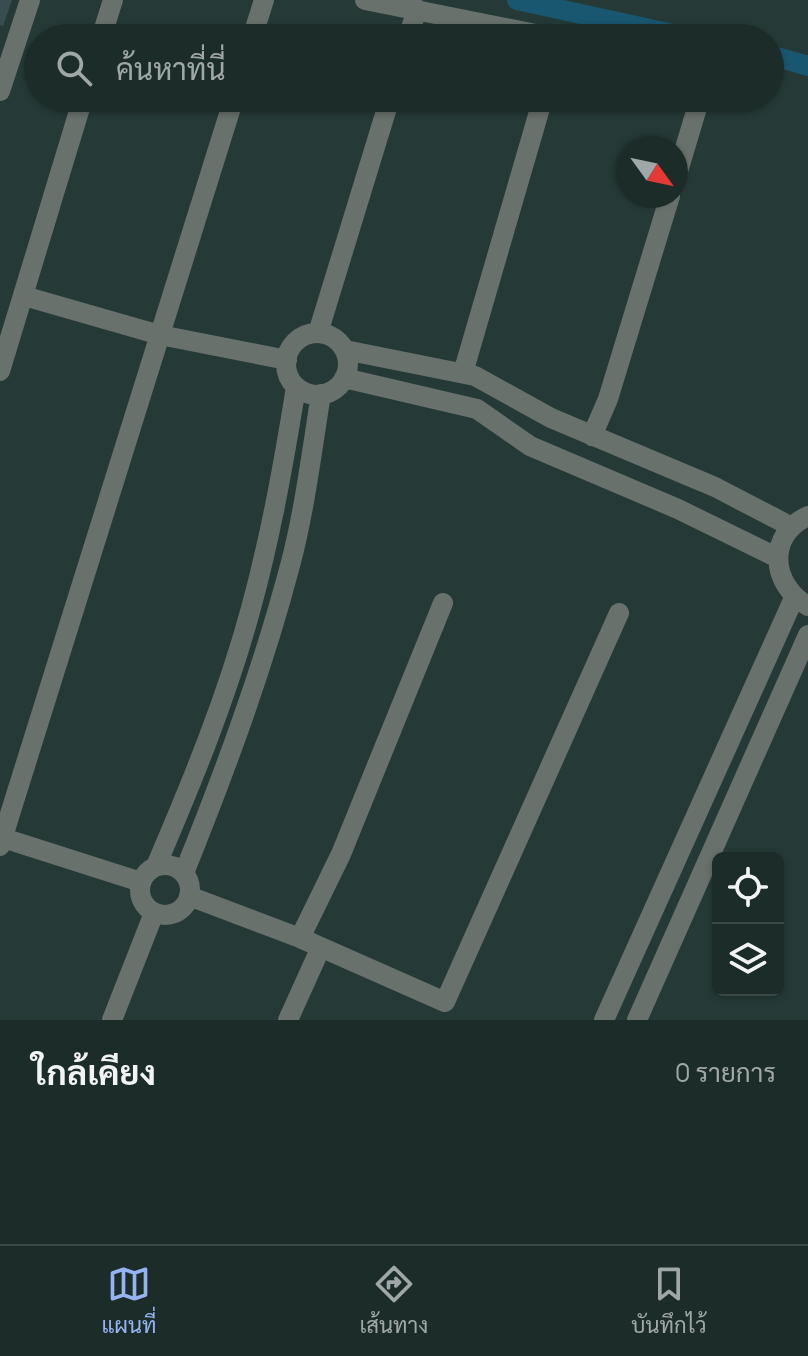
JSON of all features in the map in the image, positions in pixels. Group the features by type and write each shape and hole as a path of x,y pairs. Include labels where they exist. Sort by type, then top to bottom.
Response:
{"street":[{"path":"0,91 30,0"},
{"path":"105,24 113,0"},
{"path":"256,24 264,0"},
{"path":"365,0 489,24"},
{"path":"412,24 417,9"},
{"path":"0,371 79,112"},
{"path":"141,882 1,840 230,112"},
{"path":"318,333 386,112"},
{"path":"463,373 539,112"},
{"path":"688,138 696,112"},
{"path":"592,436 608,399 666,208"},
{"path":"24,296 160,335 287,360"},
{"path":"318,333 334,337 345,350 348,369 344,378 330,391 321,394 296,387 290,379 287,360 294,343 309,334 318,333"},
{"path":"345,350 463,373 498,386 529,406 592,436 800,521 785,534 778,558 783,585 801,602 742,709 604,1020"},
{"path":"344,378 477,409 530,446 678,509 778,558"},
{"path":"296,387 276,502 251,610 200,764 156,866 141,882 140,897 154,913 176,913 189,896 184,873 242,723 288,572 321,394"},
{"path":"300,938 341,854 443,603"},
{"path":"189,896 321,947 444,1011 619,613"},
{"path":"616,993 641,1013 808,635"},
{"path":"742,709 767,722"},
{"path":"156,866 171,865 184,873"},
{"path":"112,1020 154,913"},
{"path":"288,1020 321,947"}],"building":[{"path":"0,0 12,0 3,26 0,25"}],"waterway":[{"path":"517,0 627,24"},
{"path":"784,59 808,66"}]}
